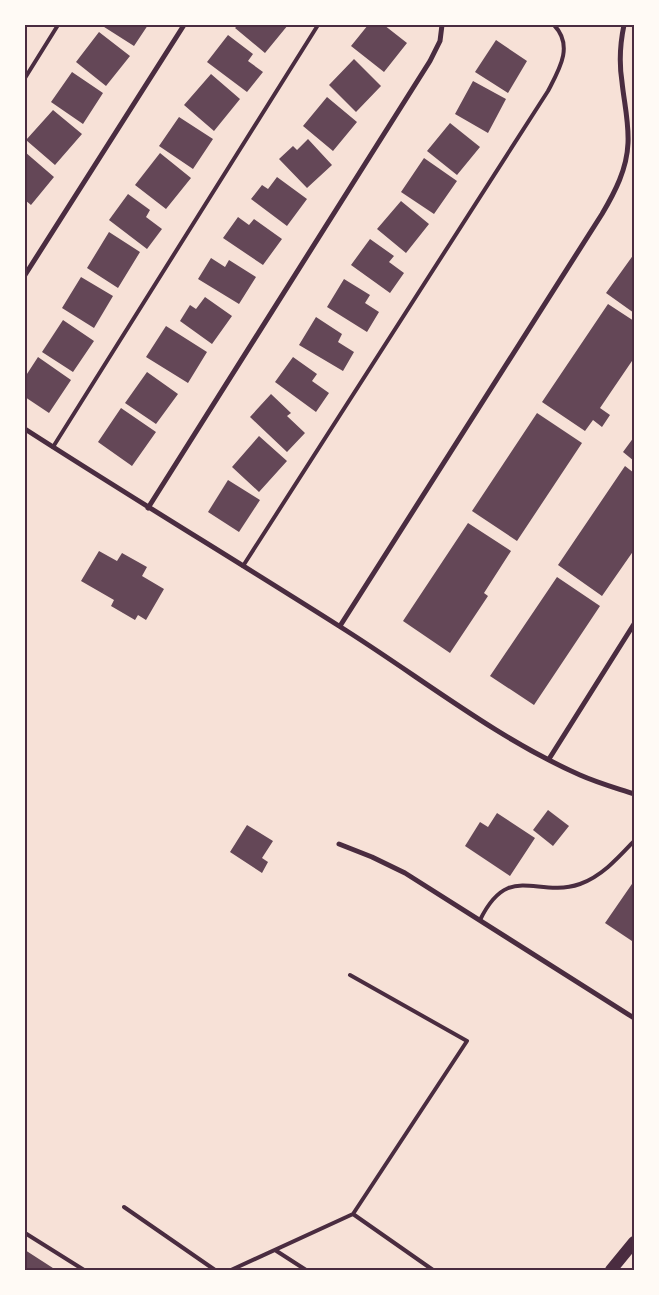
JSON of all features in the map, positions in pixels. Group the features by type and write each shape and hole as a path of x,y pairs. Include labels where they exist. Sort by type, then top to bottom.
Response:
{"main road":[{"path":"611,1270 634,1242"}],"street":[{"path":"25,275 184,25"},
{"path":"148,508 430,61 440,42 442,25"},
{"path":"340,626 617,189 624,167 628,144 627,116 621,80 620,57 624,25"},
{"path":"25,429 148,508 340,626 509,737 580,775 634,794"},
{"path":"549,759 634,624"},
{"path":"339,844 405,873 634,1018"}],"lane":[{"path":"25,78 58,25"},
{"path":"53,447 318,25"},
{"path":"242,566 548,91 559,69 566,48 560,31 554,25"},
{"path":"480,920 486,908 499,894 514,885 561,887 579,884 599,875 634,841"},
{"path":"231,1270 353,1214 467,1042 350,975"},
{"path":"124,1207 216,1270"},
{"path":"353,1214 432,1270"},
{"path":"25,1233 84,1270"},
{"path":"275,1250 306,1270"}],"building":[{"path":"101,25 148,25 134,46"},
{"path":"238,25 288,25 265,53 235,28"},
{"path":"368,25 384,25 407,43 384,72 351,46"},
{"path":"99,32 130,56 106,86 76,62"},
{"path":"228,35 253,54 248,61 263,72 247,92 207,62"},
{"path":"496,40 527,61 508,93 475,72"},
{"path":"354,59 381,86 356,112 329,85"},
{"path":"72,72 103,93 83,124 51,102"},
{"path":"211,74 240,99 214,131 184,105"},
{"path":"473,81 506,99 488,133 455,114"},
{"path":"327,97 357,122 333,151 303,126"},
{"path":"53,110 82,134 55,165 26,140"},
{"path":"179,117 213,139 193,169 159,146"},
{"path":"450,123 480,147 457,175 427,151"},
{"path":"308,139 332,165 307,188 279,159 293,146 297,150"},
{"path":"25,152 54,177 31,205 25,200"},
{"path":"160,153 191,178 166,209 135,185"},
{"path":"424,158 457,181 434,214 401,192"},
{"path":"277,177 307,199 287,226 251,199 262,185 268,189"},
{"path":"128,194 150,210 146,217 162,229 147,249 109,220"},
{"path":"401,201 429,224 406,253 377,229"},
{"path":"238,217 249,225 254,219 282,239 263,265 223,238"},
{"path":"109,232 140,252 118,288 87,268"},
{"path":"370,239 394,256 389,262 404,273 390,293 351,265"},
{"path":"634,254 634,313 606,293"},
{"path":"211,258 225,267 229,260 256,277 239,304 198,279"},
{"path":"81,277 113,296 94,328 62,308"},
{"path":"344,279 370,295 365,303 379,312 367,332 327,307"},
{"path":"205,297 232,316 212,344 180,321 190,305 196,309"},
{"path":"608,304 634,321 634,358 600,408 610,415 602,427 593,420 585,431 542,402"},
{"path":"316,317 342,334 338,342 354,352 343,371 299,345"},
{"path":"63,320 94,341 73,372 42,352"},
{"path":"166,326 207,352 188,383 146,357"},
{"path":"38,357 71,380 49,413 25,397 25,377"},
{"path":"293,357 317,374 312,381 329,393 316,412 275,382"},
{"path":"147,372 178,394 156,424 125,403"},
{"path":"271,394 291,413 287,416 305,433 287,452 250,417"},
{"path":"121,408 156,432 132,466 98,442"},
{"path":"537,413 582,443 517,541 472,511"},
{"path":"259,436 287,461 259,492 232,467"},
{"path":"634,437 634,461 623,452"},
{"path":"625,466 634,473 634,550 602,596 558,565"},
{"path":"228,480 260,500 239,532 208,512"},
{"path":"468,523 511,551 484,593 488,596 450,653 403,621"},
{"path":"99,551 117,561 122,553 147,567 142,576 164,589 146,620 138,615 135,620 111,606 114,600 81,581"},
{"path":"557,577 600,606 534,705 490,676"},
{"path":"548,810 569,826 553,846 533,830"},
{"path":"497,813 535,838 510,876 465,846 480,822 488,827"},
{"path":"247,825 273,841 262,858 268,862 262,873 230,852"},
{"path":"634,881 634,937 632,941 605,923"},
{"path":"25,1250 56,1270 25,1270"}]}
